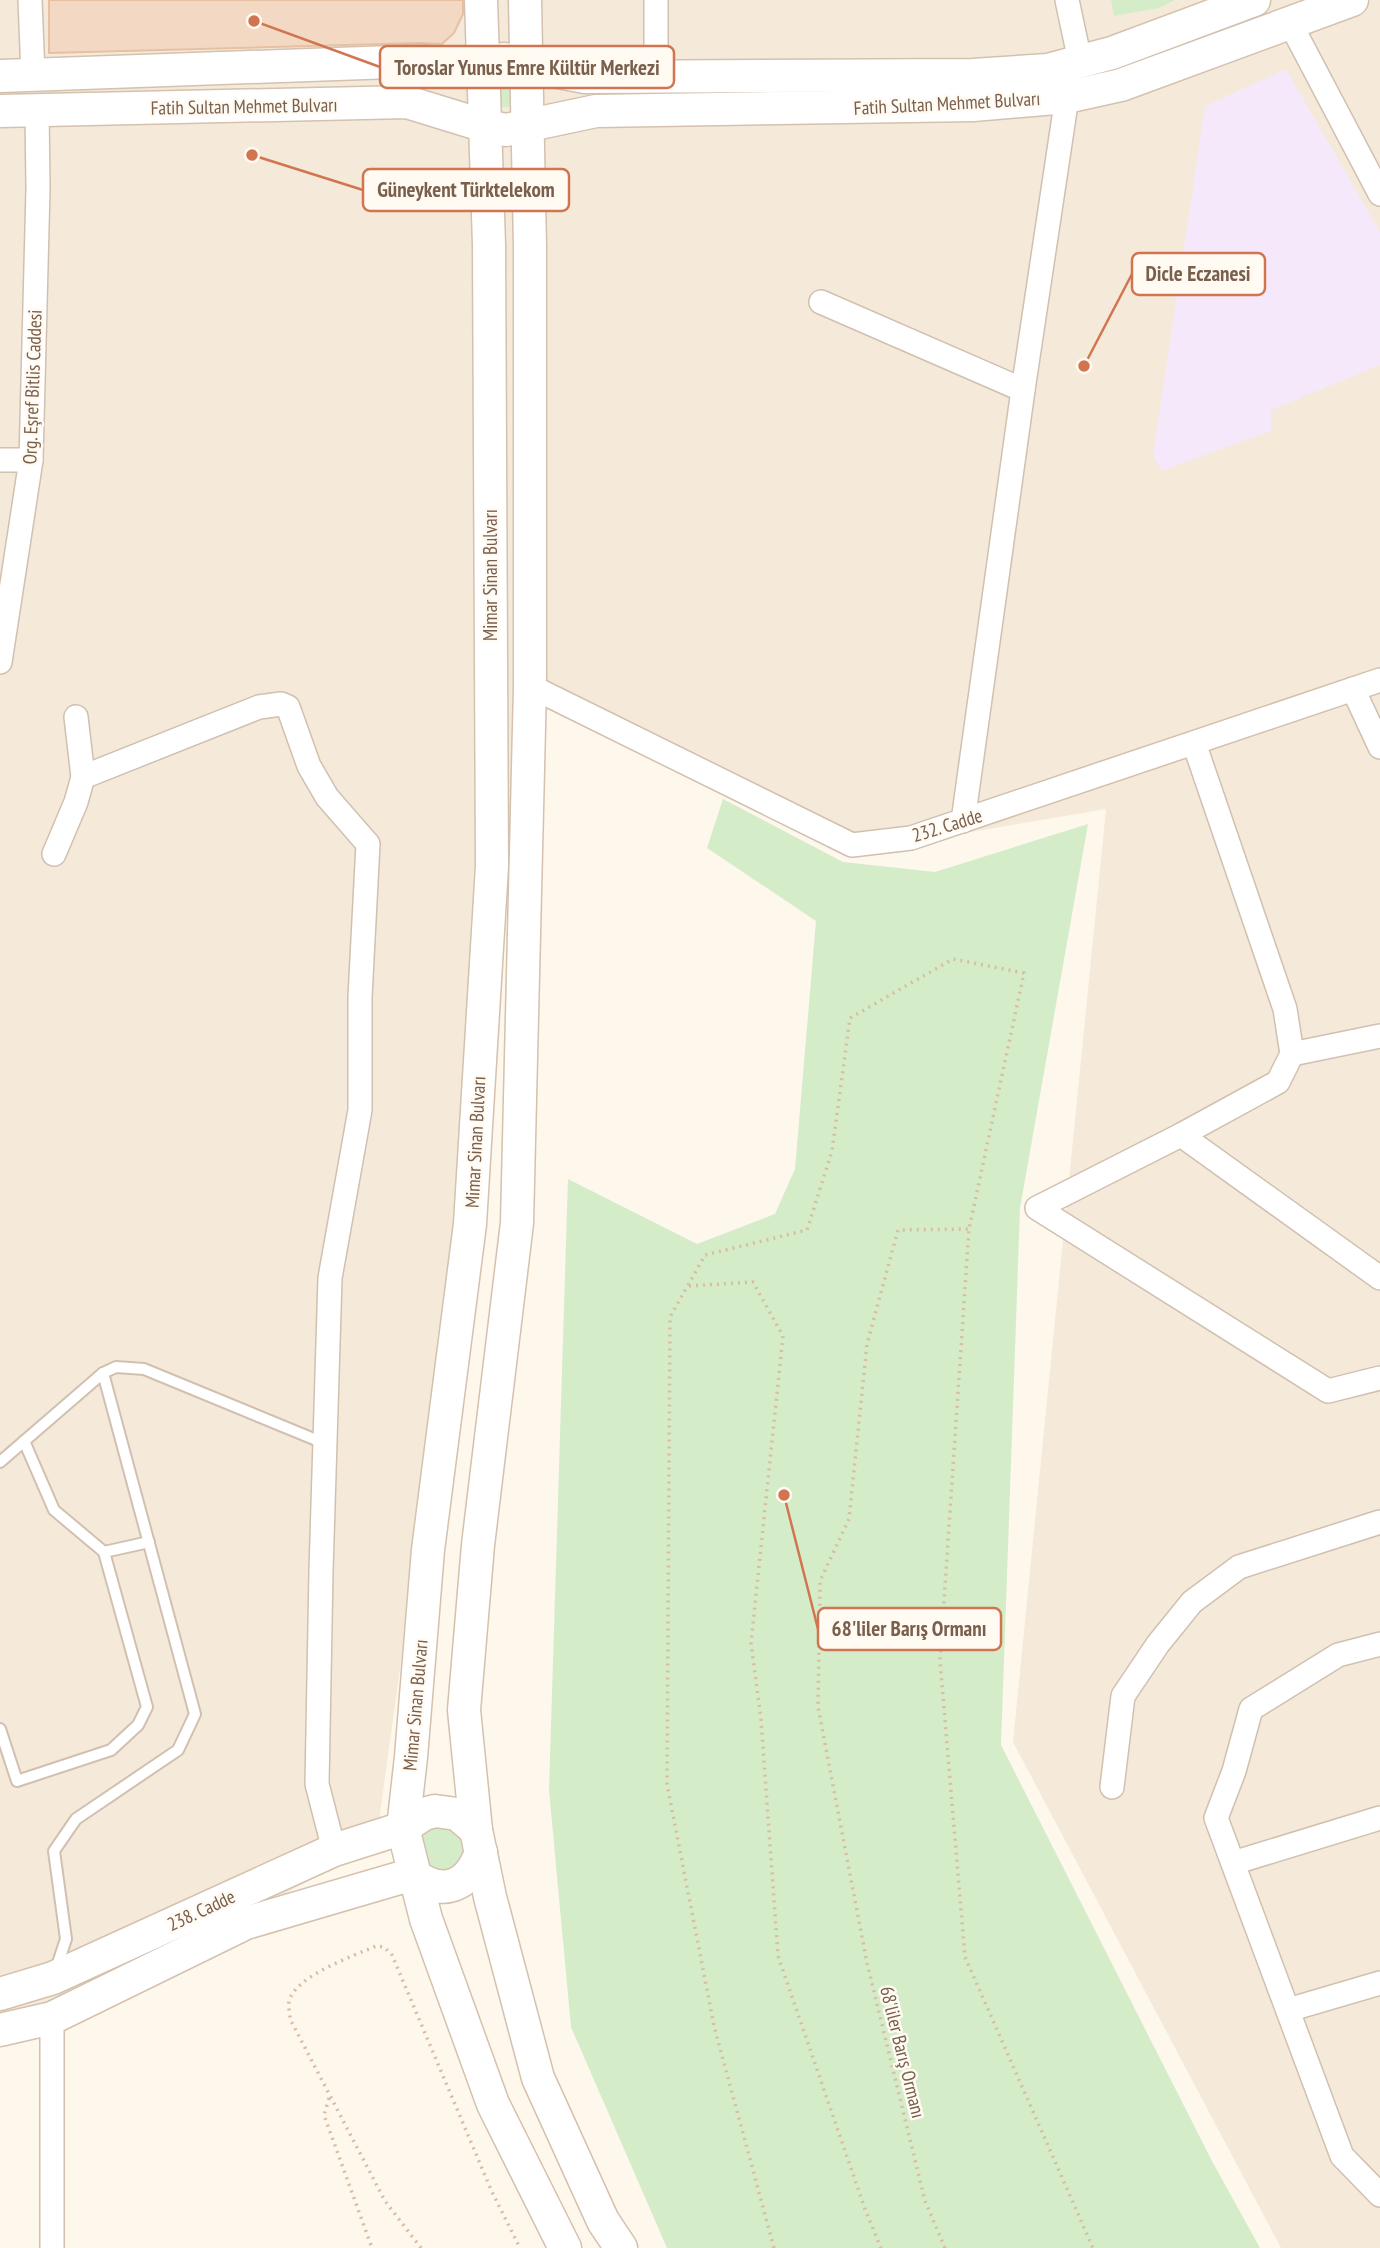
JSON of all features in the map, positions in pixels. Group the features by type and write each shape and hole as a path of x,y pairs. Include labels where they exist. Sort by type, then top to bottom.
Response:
{"main road":[{"name":"Mimar Sinan Bulvarı","path":"481,0 489,245 492,866 470,1224 428,1550 403,1828 426,1919 493,2104 565,2248"},
{"name":"Mimar Sinan Bulvarı","path":"526,0 530,247 530,686 517,1223 478,1545 464,1710 479,1841 490,1897 538,2078 603,2221 621,2248"},
{"name":"Fatih Sultan Mehmet Bulvarı","path":"0,76 420,61 483,66 504,59 585,77 973,75 1048,69 1112,53 1254,0"},
{"name":"Fatih Sultan Mehmet Bulvarı","path":"0,111 407,102 506,130 596,111 973,105 1067,97 1121,85 1352,0"},
{"path":"0,2030 52,2018 246,1923 413,1874 423,1882 435,1886 460,1883 470,1875 479,1841 457,1814 446,1811 424,1814 403,1828"},
{"name":"238. Cadde","path":"0,1994 53,1978 334,1850 403,1828"},
{"path":"52,2018 53,1978"}],"street":[{"path":"30,0 33,75"},
{"path":"656,0 656,76"},
{"path":"1067,0 1080,61"},
{"path":"1289,21 1372,158 1380,194"},
{"path":"963,821 1067,97"},
{"name":"Org. Eşref Bitlis Caddesi","path":"0,662 31,460 38,189 37,110"},
{"path":"821,302 1023,390"},
{"path":"0,460 31,460"},
{"name":"232. Cadde","path":"530,686 852,845 911,838 1380,680"},
{"path":"1353,689 1380,747"},
{"path":"83,776 259,706 281,704 288,707 309,766 327,797 369,844 360,997 360,1110 330,1278 317,1784 334,1850"},
{"path":"54,854 76,802 83,776 76,717"},
{"path":"1194,743 1285,1009 1292,1055 1278,1082 1037,1208 1328,1391 1380,1378"},
{"path":"1292,1055 1380,1036"},
{"path":"1181,1135 1380,1278"},
{"path":"1112,1787 1123,1696 1158,1644 1192,1602 1239,1567 1380,1522"},
{"path":"1380,1644 1338,1655 1251,1709 1234,1771 1216,1818 1342,2156 1380,2195"},
{"path":"1233,1863 1380,1818"},
{"path":"1288,2010 1380,1983"},
{"path":"52,2018 52,2248"}],"lane":[{"path":"0,1462 103,1373 116,1367 144,1369 326,1444"},
{"path":"53,1978 66,1938 54,1851 76,1819 178,1750 195,1714 103,1373"},
{"path":"0,1729 17,1781 111,1750 138,1726 147,1707 104,1552 54,1510 24,1441"},
{"path":"104,1552 149,1542"}],"path":[{"path":"774,2248 714,2026 667,1784 670,1317 705,1255 807,1230 832,1151 850,1018 953,959 1024,973 969,1229 940,1661 965,1957 1093,2248"},
{"name":"68'liler Barış Ormanı","path":"945,2248 925,2201 867,1962 818,1707 820,1581 849,1519 867,1344 898,1230 969,1229"},
{"path":"688,1286 753,1282 783,1336 751,1643 761,1718 778,1956 865,2209 881,2248"},
{"path":"421,2248 385,2201 290,2018 289,2000 297,1986 313,1975 376,1946 384,1947 392,1955 492,2192 520,2248"},
{"path":"329,2096 324,2115 372,2248"}],"shaded area":[{"path":"0,0 1380,0 1380,2248 1281,2248 1013,1742 1106,809 865,850 533,702 376,1843 18,2043 0,2047"},
{"path":"1286,69 1380,232 1380,365 1271,410 1271,431 1161,471 1153,455 1205,106"}],"green space":[{"path":"1111,0 1175,0 1159,8 1114,16"},
{"path":"516,71 517,107 491,107 490,72"},
{"path":"723,799 843,862 935,872 1088,824 1020,1208 1001,1745 1212,2161 1260,2248 667,2248 571,2027 549,1790 568,1179 697,1244 775,1214 795,1169 816,921 707,848"},
{"path":"428,1824 460,1830 467,1847 461,1864 446,1873 429,1872 416,1836"}],"building":[{"path":"49,0 463,0 463,14 454,33 442,44 49,53"}],"place":[{"name":"Toroslar Yunus Emre Kültür Merkezi","path":"254,21"},
{"name":"Güneykent Türktelekom","path":"252,155"},
{"name":"Dicle Eczanesi","path":"1084,366"},
{"name":"68'liler Barış Ormanı","path":"784,1495"}]}
